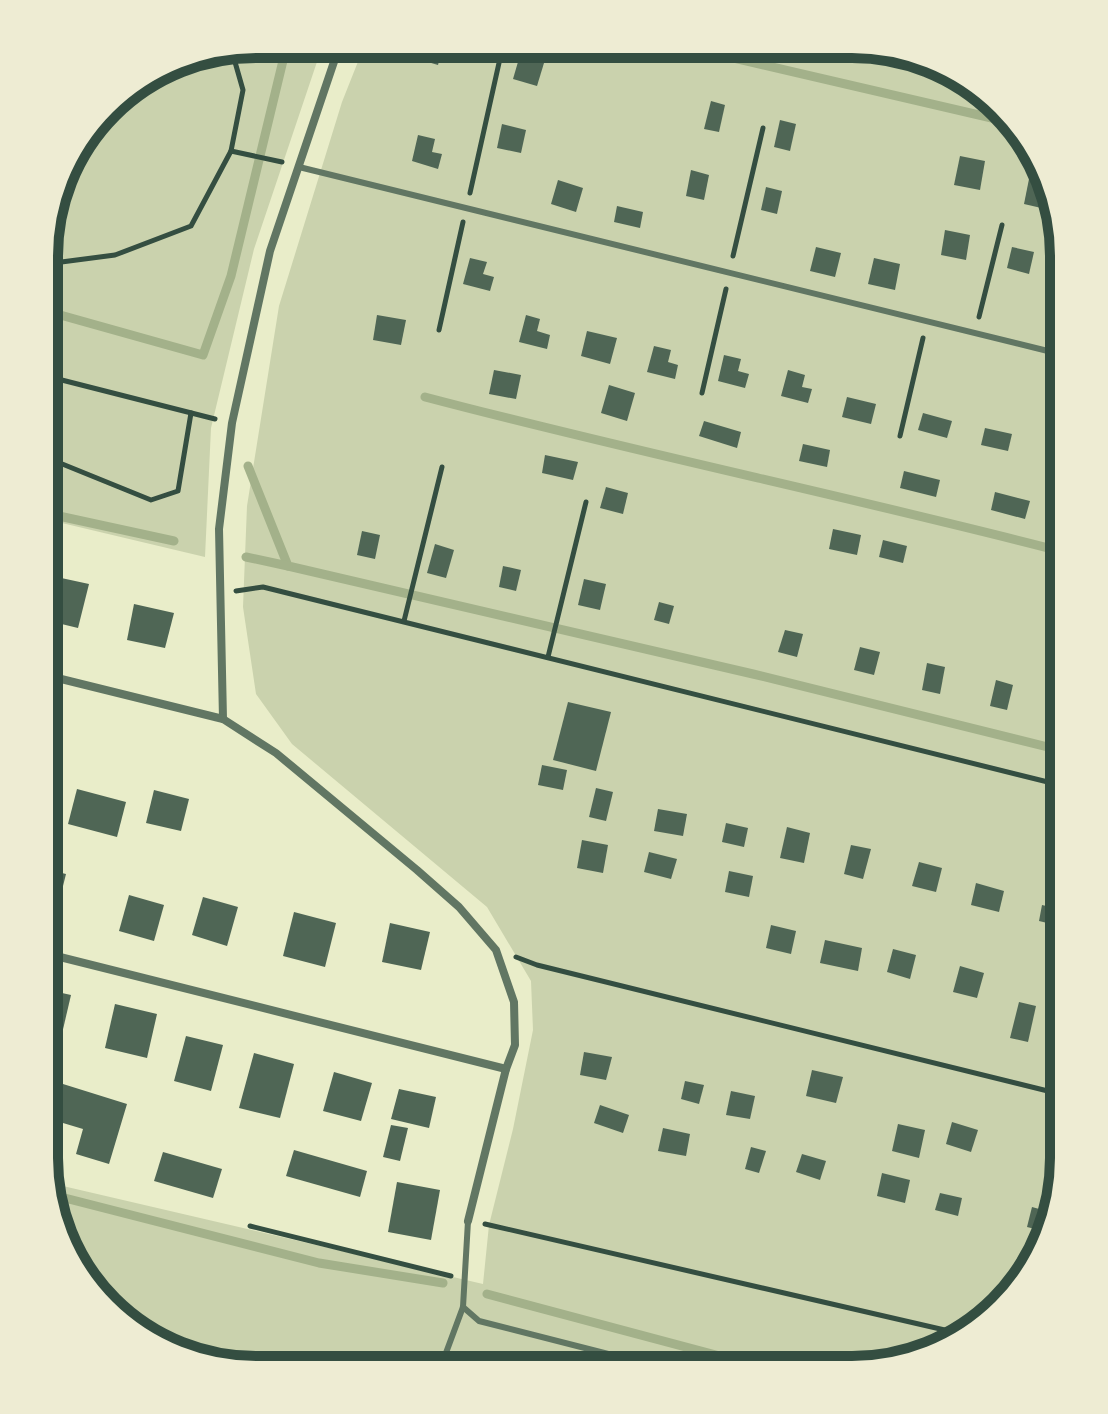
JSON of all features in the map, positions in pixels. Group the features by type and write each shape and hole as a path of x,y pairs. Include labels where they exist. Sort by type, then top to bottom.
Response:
{"street":[{"path":"223,719 219,529 232,423 270,251 335,58"},
{"path":"58,678 223,719 276,753 417,870 459,907 496,950 514,1002 515,1045 506,1069 468,1221"},
{"path":"58,957 506,1069"}],"lane":[{"path":"299,167 1050,352"},
{"path":"445,1356 463,1307 468,1221"},
{"path":"463,1307 479,1321 616,1356"}],"path":[{"path":"439,330 500,58"},
{"path":"58,262 115,255 191,226 231,151 243,90 234,59"},
{"path":"231,151 280,161"},
{"path":"975,333 1002,225"},
{"path":"900,436 927,321"},
{"path":"58,379 232,423"},
{"path":"58,462 151,500 178,491 191,413"},
{"path":"404,621 442,467"},
{"path":"548,657 586,502"},
{"path":"220,594 263,587 1050,782"},
{"path":"496,950 537,965 1050,1092"},
{"path":"468,1221 948,1331"},
{"path":"250,1226 465,1279"}],"green space":[{"path":"243,58 318,58 254,249 211,428 205,557 58,522 58,256 62,218 73,180 99,136 126,107 157,85 180,73 218,62"},
{"path":"359,58 877,60 928,73 962,91 992,116 1009,136 1035,180 1043,205 1050,256 1050,1171 1039,1221 1017,1268 982,1307 962,1323 928,1341 865,1356 243,1356 180,1341 136,1315 99,1278 73,1234 60,1185 483,1284 489,1225 533,1030 531,981 487,907 292,744 256,694 243,607 247,506 279,306 342,102"}],"building":[{"path":"414,58 440,58 438,65"},
{"path":"519,58 544,63 537,86 513,79"},
{"path":"711,101 725,105 719,132 704,129"},
{"path":"780,120 796,124 790,151 774,147"},
{"path":"502,124 526,130 521,153 497,148"},
{"path":"418,135 435,139 432,152 442,154 438,169 412,161"},
{"path":"960,156 985,161 980,190 954,185"},
{"path":"691,170 709,175 704,200 686,196"},
{"path":"1029,179 1035,180 1044,209 1024,204"},
{"path":"558,180 583,188 576,212 551,204"},
{"path":"766,187 782,191 777,214 761,210"},
{"path":"617,206 643,212 640,228 614,222"},
{"path":"945,230 970,235 966,260 941,255"},
{"path":"816,247 841,253 835,277 810,271"},
{"path":"1012,247 1034,252 1029,274 1007,268"},
{"path":"470,258 487,262 483,274 494,277 490,291 463,284"},
{"path":"874,258 900,264 895,290 868,284"},
{"path":"377,315 406,320 401,345 373,340"},
{"path":"526,315 540,319 537,331 550,335 547,349 519,342"},
{"path":"587,331 617,338 610,364 581,356"},
{"path":"654,346 671,350 668,362 678,365 675,379 647,372"},
{"path":"724,355 741,359 738,371 749,374 745,388 718,381"},
{"path":"494,370 521,375 516,399 489,394"},
{"path":"788,370 805,375 802,387 812,389 808,403 781,396"},
{"path":"609,385 635,393 627,421 601,413"},
{"path":"847,397 876,404 871,424 842,417"},
{"path":"923,413 952,421 947,438 918,430"},
{"path":"704,421 741,432 737,448 699,436"},
{"path":"985,428 1012,434 1008,451 981,445"},
{"path":"803,444 830,450 827,467 799,461"},
{"path":"545,455 578,462 573,480 542,473"},
{"path":"904,471 940,480 936,497 900,488"},
{"path":"606,487 628,493 623,514 600,508"},
{"path":"995,492 1030,501 1025,519 991,510"},
{"path":"833,529 861,535 857,555 829,549"},
{"path":"362,531 380,535 375,559 357,555"},
{"path":"883,540 907,546 903,563 879,557"},
{"path":"435,544 454,550 446,578 427,573"},
{"path":"503,566 521,570 516,591 499,587"},
{"path":"58,577 89,584 78,628 58,623"},
{"path":"584,579 606,584 600,610 578,605"},
{"path":"659,602 674,606 669,624 654,620"},
{"path":"134,604 174,613 165,648 127,640"},
{"path":"785,630 803,634 797,657 778,652"},
{"path":"860,647 880,652 874,675 854,670"},
{"path":"927,663 945,667 940,694 922,690"},
{"path":"996,680 1013,685 1007,710 990,706"},
{"path":"568,702 611,712 596,771 553,760"},
{"path":"542,765 567,770 563,790 538,785"},
{"path":"596,788 613,792 606,821 589,817"},
{"path":"77,789 126,802 117,837 68,824"},
{"path":"154,790 189,799 181,831 146,823"},
{"path":"658,809 687,814 683,836 654,831"},
{"path":"726,823 748,828 744,847 722,842"},
{"path":"787,827 810,833 804,863 780,858"},
{"path":"582,840 608,845 603,873 577,868"},
{"path":"851,845 871,849 863,879 844,874"},
{"path":"649,852 677,859 671,879 644,872"},
{"path":"919,862 942,868 936,892 912,886"},
{"path":"729,871 753,876 749,897 725,892"},
{"path":"58,872 66,874 58,906"},
{"path":"976,883 1004,891 999,912 971,905"},
{"path":"129,895 164,905 154,941 119,931"},
{"path":"203,897 238,907 227,946 192,935"},
{"path":"1042,905 1050,907 1050,924 1039,921"},
{"path":"294,912 336,923 325,967 283,956"},
{"path":"390,923 430,932 421,970 382,962"},
{"path":"771,925 796,931 791,954 766,948"},
{"path":"825,940 862,948 858,971 820,963"},
{"path":"893,949 916,955 910,979 887,972"},
{"path":"960,966 984,973 977,998 953,992"},
{"path":"58,992 71,995 61,1038 58,1037"},
{"path":"1019,1002 1036,1006 1028,1042 1010,1038"},
{"path":"115,1004 157,1014 147,1058 105,1048"},
{"path":"186,1036 223,1045 211,1091 174,1081"},
{"path":"584,1052 612,1057 606,1080 580,1075"},
{"path":"254,1053 294,1064 280,1118 239,1108"},
{"path":"812,1070 843,1077 836,1103 806,1096"},
{"path":"334,1072 372,1083 361,1121 323,1111"},
{"path":"685,1081 704,1085 699,1104 681,1099"},
{"path":"63,1084 127,1104 109,1164 76,1154 83,1129 58,1122 58,1102"},
{"path":"399,1089 436,1097 429,1128 391,1119"},
{"path":"731,1091 755,1096 750,1119 726,1115"},
{"path":"600,1105 629,1115 623,1133 594,1123"},
{"path":"952,1122 978,1130 971,1152 946,1144"},
{"path":"898,1124 925,1130 919,1158 892,1151"},
{"path":"391,1125 408,1128 400,1161 383,1157"},
{"path":"663,1128 690,1134 686,1156 658,1151"},
{"path":"751,1147 766,1151 759,1173 745,1169"},
{"path":"294,1150 367,1171 360,1197 286,1176"},
{"path":"163,1152 222,1169 213,1198 154,1181"},
{"path":"802,1154 826,1161 820,1180 796,1172"},
{"path":"882,1173 910,1180 905,1203 877,1196"},
{"path":"397,1182 440,1190 431,1240 388,1232"},
{"path":"940,1193 962,1198 958,1216 935,1210"},
{"path":"1032,1207 1042,1210 1036,1229 1027,1227"}],"waterway":[{"path":"58,314 203,355 231,276 284,58"},
{"path":"734,58 994,119"},
{"path":"425,397 1050,548"},
{"path":"248,466 288,566 753,674 1050,748"},
{"path":"58,516 174,541"},
{"path":"246,557 288,566"},
{"path":"63,1198 319,1263 443,1283"},
{"path":"487,1294 720,1356"}]}
